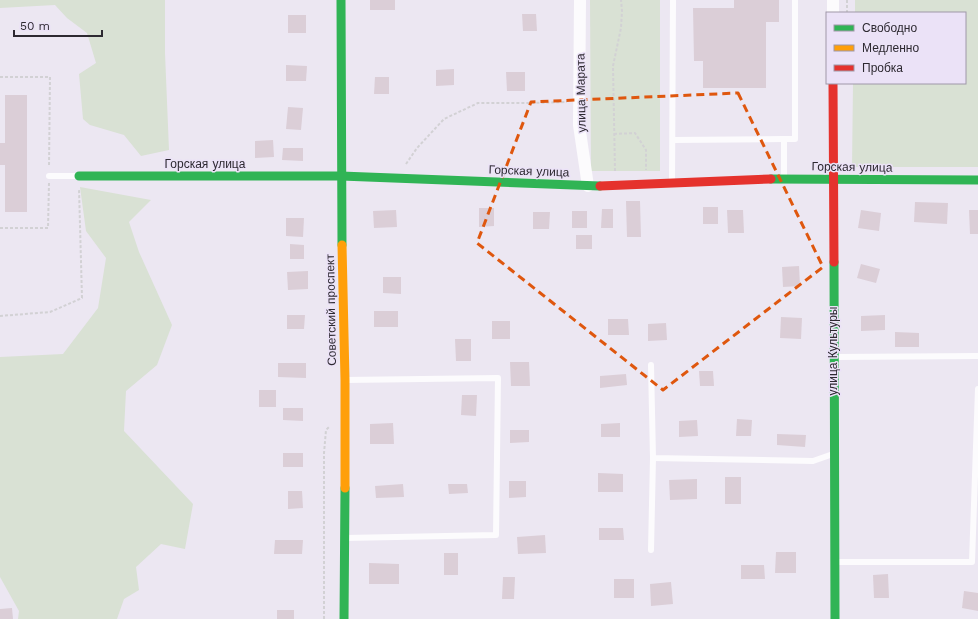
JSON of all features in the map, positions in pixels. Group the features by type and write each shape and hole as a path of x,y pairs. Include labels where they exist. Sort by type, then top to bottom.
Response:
{"street":[{"name":"Советский проспект","path":"341,0 344,619"},
{"name":"улица Марата","path":"580,0 579,125 588,186"},
{"path":"833,0 833,12"},
{"name":"улица Культуры","path":"833,84 835,619"},
{"name":"Горская улица","path":"79,176 341,176 588,186 784,179 978,180"}],"lane":[{"path":"672,182 673,0"},
{"path":"673,140 795,139 795,0"},
{"path":"784,139 784,179"},
{"path":"49,176 79,176"},
{"path":"833,357 978,356"},
{"path":"651,365 651,550"},
{"path":"344,380 498,378 496,535 344,538"},
{"path":"835,562 972,562 978,389"},
{"path":"652,458 813,461 834,453"}],"path":[{"path":"615,171 613,66 621,28 621,0"},
{"path":"847,0 847,12"},
{"path":"0,77 50,77"},
{"path":"397,178 417,148 444,119 478,103 579,101"},
{"path":"614,134 635,133 646,150 646,171"},
{"path":"0,316 50,312 82,298 79,176"},
{"path":"324,619 324,453 326,430 331,425"}],"highlighted area":[{"path":"738,93 823,267 663,390 477,243 531,102"}],"shaded area":[{"path":"0,0 165,0 165,53 169,150 141,156 124,135 90,125 83,119 79,74 96,63 87,33 67,18 55,5 0,8"},
{"path":"590,0 660,0 660,171 591,171"},
{"path":"855,0 978,0 978,167 852,167 853,84 966,84 966,12 855,12"},
{"path":"80,187 151,200 129,222 139,252 172,325 157,365 126,391 124,431 193,504 185,549 161,544 136,567 139,590 124,599 117,619 18,619 19,611 0,577 0,357 63,354 98,308 106,258 86,231"}],"building":[{"path":"370,0 395,0 395,10 370,10"},
{"path":"734,0 779,0 779,22 766,22 766,88 703,88 703,61 694,61 693,8 734,8"},
{"path":"522,14 536,14 537,31 523,31"},
{"path":"288,15 306,15 306,33 288,33"},
{"path":"286,65 307,66 306,81 286,81"},
{"path":"454,69 454,85 436,86 436,70"},
{"path":"506,72 525,72 525,91 507,91"},
{"path":"375,77 389,77 389,94 374,94"},
{"path":"5,95 27,95 27,212 5,212 5,165 0,165 0,143 5,143"},
{"path":"288,107 303,108 301,130 286,129"},
{"path":"273,140 274,157 255,158 255,141"},
{"path":"283,148 303,148 303,161 282,160"},
{"path":"626,201 640,201 641,237 627,237"},
{"path":"915,202 948,203 947,224 914,222"},
{"path":"703,207 718,207 718,224 703,224"},
{"path":"479,208 494,208 494,226 479,227"},
{"path":"602,209 613,209 613,228 601,228"},
{"path":"396,210 397,227 374,228 373,211"},
{"path":"727,210 743,210 744,233 728,233"},
{"path":"861,210 881,213 879,231 858,228"},
{"path":"969,210 978,210 978,234 970,234"},
{"path":"572,211 587,211 587,228 572,228"},
{"path":"533,212 550,212 549,229 533,229"},
{"path":"286,218 304,218 303,237 286,236"},
{"path":"576,235 592,235 592,249 576,249"},
{"path":"290,244 304,245 304,259 290,259"},
{"path":"861,264 880,269 876,283 857,278"},
{"path":"799,266 800,286 783,287 782,267"},
{"path":"308,271 308,289 288,290 287,272"},
{"path":"383,277 401,277 401,294 383,293"},
{"path":"374,311 398,311 398,327 374,327"},
{"path":"287,315 305,315 304,329 287,329"},
{"path":"885,315 885,330 861,331 861,316"},
{"path":"781,317 802,318 801,339 780,338"},
{"path":"608,319 628,319 629,335 608,335"},
{"path":"492,321 510,321 510,339 492,339"},
{"path":"666,323 667,340 648,341 648,324"},
{"path":"895,332 919,333 919,347 895,347"},
{"path":"455,339 471,339 471,361 456,361"},
{"path":"510,362 529,362 530,386 511,386"},
{"path":"278,363 306,363 306,378 278,377"},
{"path":"699,371 713,371 714,386 700,386"},
{"path":"626,374 627,385 600,388 600,376"},
{"path":"259,390 276,390 276,407 259,407"},
{"path":"462,395 477,395 476,416 461,415"},
{"path":"283,408 303,408 303,421 283,420"},
{"path":"737,419 752,420 751,436 736,436"},
{"path":"697,420 698,436 679,437 679,421"},
{"path":"393,423 394,444 370,444 370,424"},
{"path":"620,423 620,437 601,437 601,424"},
{"path":"510,430 529,430 529,442 510,443"},
{"path":"777,434 806,435 805,447 777,445"},
{"path":"283,453 303,453 303,467 283,467"},
{"path":"598,473 623,474 623,492 598,492"},
{"path":"725,477 741,477 741,504 725,504"},
{"path":"697,479 697,499 670,500 669,480"},
{"path":"509,481 526,481 526,497 509,498"},
{"path":"403,484 404,497 376,498 375,486"},
{"path":"448,484 467,484 468,493 449,494"},
{"path":"288,491 302,491 303,508 288,509"},
{"path":"599,528 623,528 624,540 599,540"},
{"path":"545,535 546,553 518,554 517,537"},
{"path":"275,540 303,540 302,554 274,554"},
{"path":"776,552 796,552 796,573 775,573"},
{"path":"444,553 458,553 458,575 444,575"},
{"path":"369,563 399,564 399,584 369,584"},
{"path":"741,565 764,565 765,579 741,579"},
{"path":"888,574 889,598 874,598 873,575"},
{"path":"503,577 515,577 514,599 502,599"},
{"path":"614,579 634,579 634,598 614,598"},
{"path":"671,582 673,604 651,606 650,584"},
{"path":"964,591 978,593 978,611 962,608"},
{"path":"12,608 13,619 0,619 0,609"},
{"path":"277,610 294,610 294,619 277,619"}],"traffic: fast":[{"path":"341,0 342,245"},
{"path":"79,176 341,176 600,186"},
{"path":"771,179 978,180"},
{"path":"834,262 835,619"},
{"path":"344,619 345,488"}],"traffic: slow":[{"path":"342,245 345,380 345,488"}],"traffic: jam":[{"path":"833,84 834,262"},
{"path":"600,186 771,179"}]}
